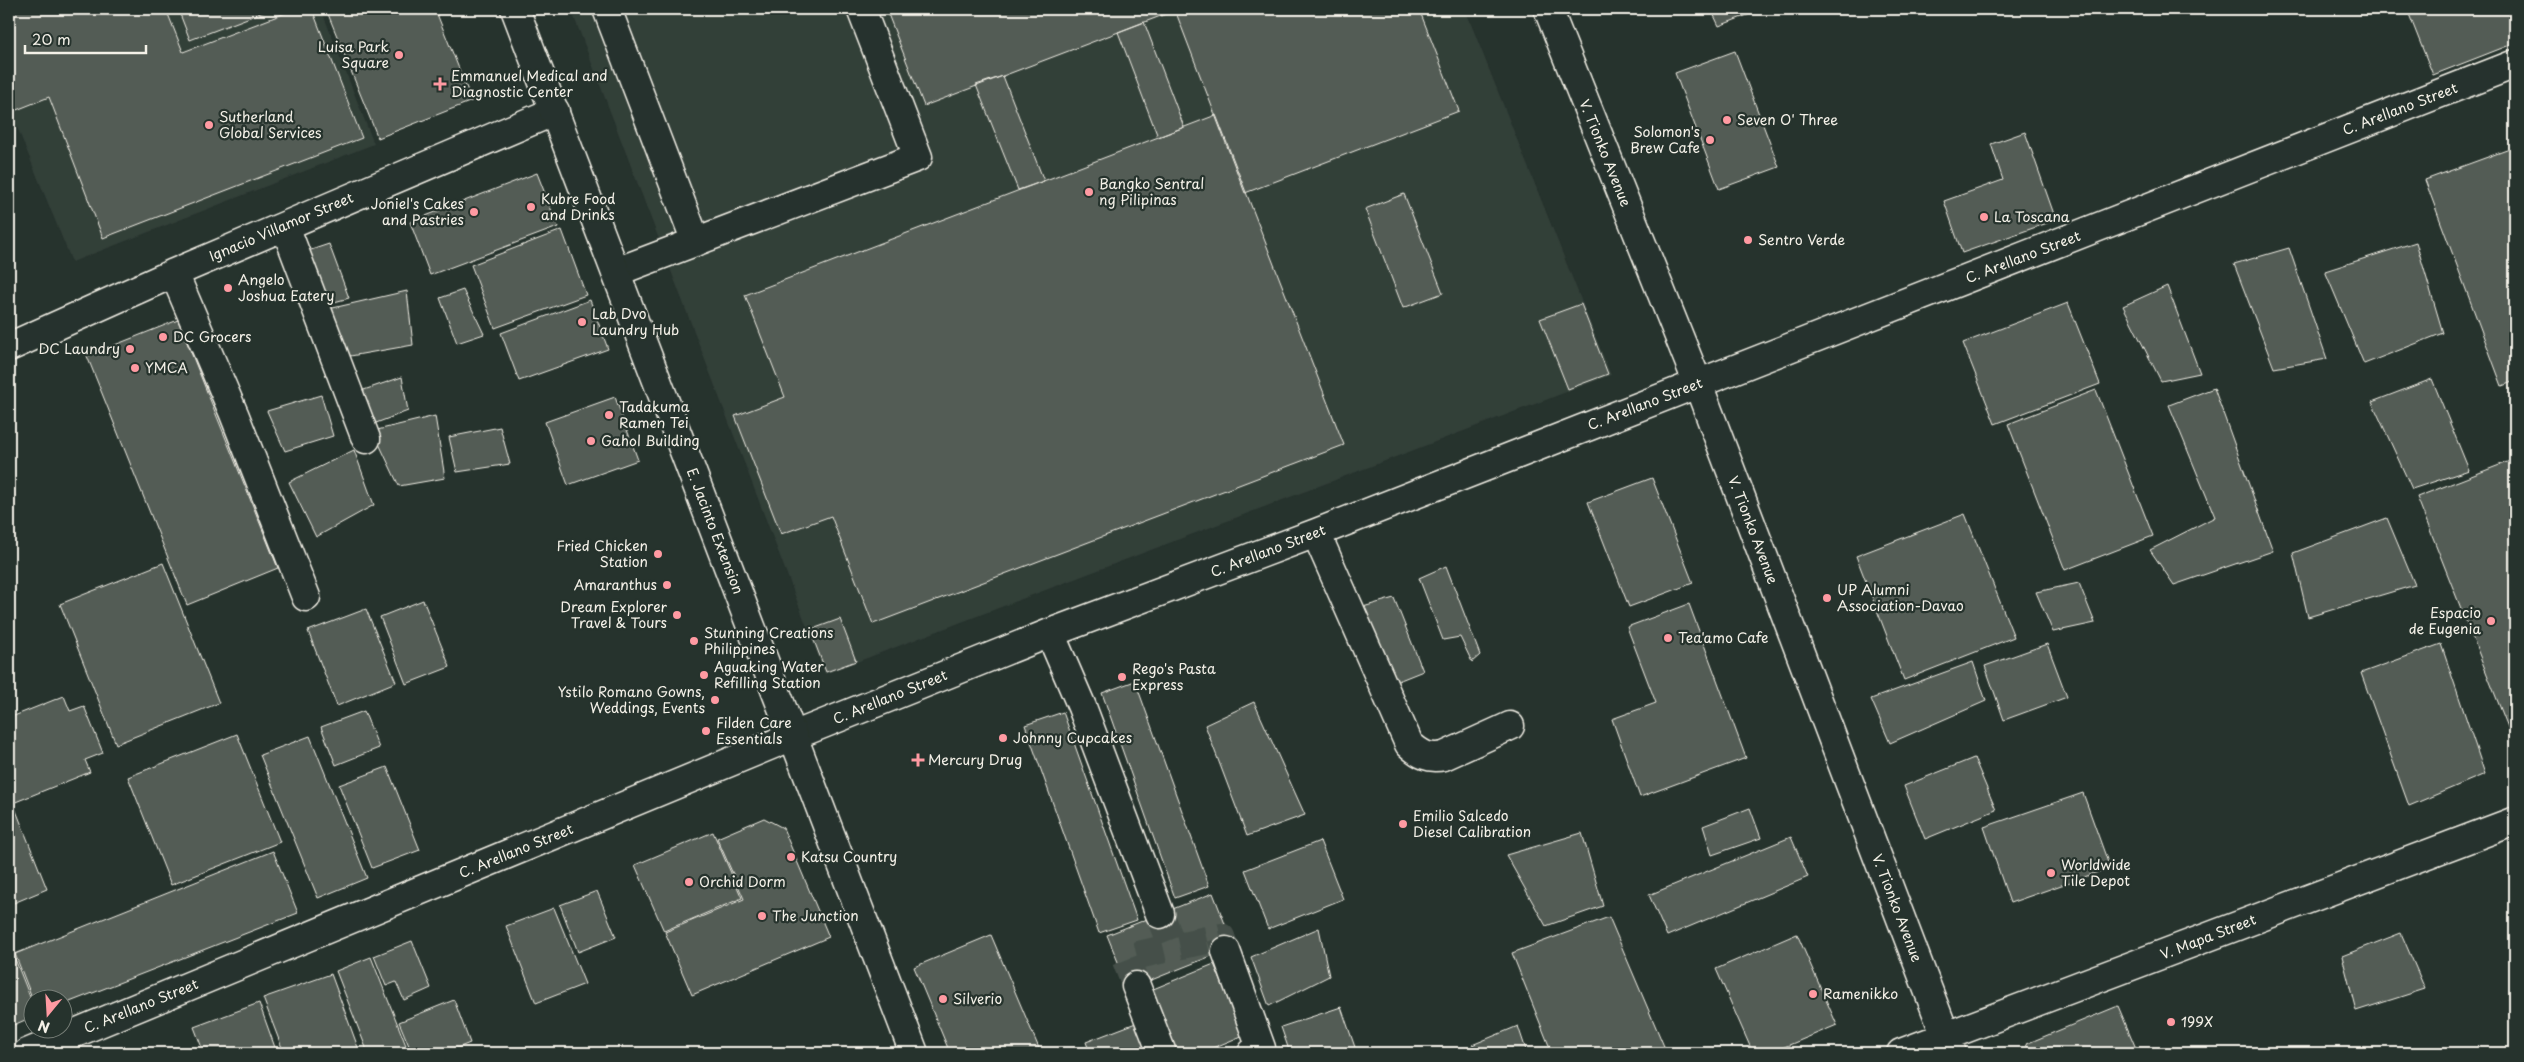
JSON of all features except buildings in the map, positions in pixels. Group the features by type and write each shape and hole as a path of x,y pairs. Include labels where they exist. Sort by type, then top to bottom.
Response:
{"street":[{"name":"E. Jacinto Extension","path":"515,9 914,1053"},
{"path":"607,9 696,242"},
{"path":"616,272 918,157 860,9"},
{"name":"V. Tionko Avenue","path":"1548,9 1698,384 1949,1045"},
{"name":"C. Arellano Street","path":"26,1053 793,736 1050,632 1316,533 2515,64"},
{"name":"Ignacio Villamor Street","path":"9,347 174,273 555,111"},
{"path":"285,226 366,439"},
{"path":"174,273 234,414 306,597"},
{"path":"1316,533 1409,744 1420,754 1432,758 1444,756 1510,726"},
{"path":"1050,632 1082,707 1160,914"},
{"name":"V. Mapa Street","path":"1901,1053 1949,1045 2515,821"},
{"path":"1226,951 1261,1048 1252,1053"},
{"path":"1136,986 1162,1053"}],"shaded area":[{"name":"Sutherland Global Services","path":"9,9 321,9 374,144 72,262 13,117 9,118"},
{"name":"Bangko Sentral ng Pilipinas","path":"571,9 1465,9 1611,375 825,674"}],"tunnel":[{"path":"1160,914 1173,947 1221,937 1226,951"},
{"path":"1136,986 1125,958 1173,947"}],"place":[{"name":"Luisa Park Square","path":"399,55"},
{"name":"Emmanuel Medical and Diagnostic Center","path":"440,84"},
{"name":"Seven O' Three","path":"1727,120"},
{"name":"Sutherland Global Services","path":"209,125"},
{"name":"Solomon's Brew Cafe","path":"1710,140"},
{"name":"Bangko Sentral ng Pilipinas","path":"1089,192"},
{"name":"Kubre Food and Drinks","path":"531,207"},
{"name":"Joniel's Cakes and Pastries","path":"474,212"},
{"name":"La Toscana","path":"1984,217"},
{"name":"Sentro Verde","path":"1748,240"},
{"name":"Angelo Joshua Eatery","path":"228,288"},
{"name":"Lab Dvo Laundry Hub","path":"582,322"},
{"name":"DC Grocers","path":"163,337"},
{"name":"DC Laundry","path":"130,349"},
{"name":"YMCA","path":"135,368"},
{"name":"Tadakuma Ramen Tei","path":"609,415"},
{"name":"Gahol Building","path":"591,441"},
{"name":"Fried Chicken Station","path":"658,554"},
{"name":"Amaranthus","path":"667,585"},
{"name":"UP Alumni Association-Davao","path":"1827,598"},
{"name":"Dream Explorer Travel & Tours","path":"677,615"},
{"name":"Espacio de Eugenia","path":"2491,621"},
{"name":"Tea'amo Cafe","path":"1668,638"},
{"name":"Stunning Creations Philippines","path":"694,641"},
{"name":"Aguaking Water Refilling Station","path":"704,675"},
{"name":"Rego's Pasta Express","path":"1122,677"},
{"name":"Ystilo Romano Gowns, Weddings, Events","path":"715,700"},
{"name":"Filden Care Essentials","path":"706,731"},
{"name":"Johnny Cupcakes","path":"1003,738"},
{"name":"Mercury Drug","path":"918,760"},
{"name":"Emilio Salcedo Diesel Calibration","path":"1403,824"},
{"name":"Katsu Country","path":"791,857"},
{"name":"Worldwide Tile Depot","path":"2051,873"},
{"name":"Orchid Dorm","path":"689,882"},
{"name":"The Junction","path":"762,916"},
{"name":"Ramenikko","path":"1813,994"},
{"name":"Silverio","path":"943,999"},
{"name":"199X","path":"2171,1022"}]}
